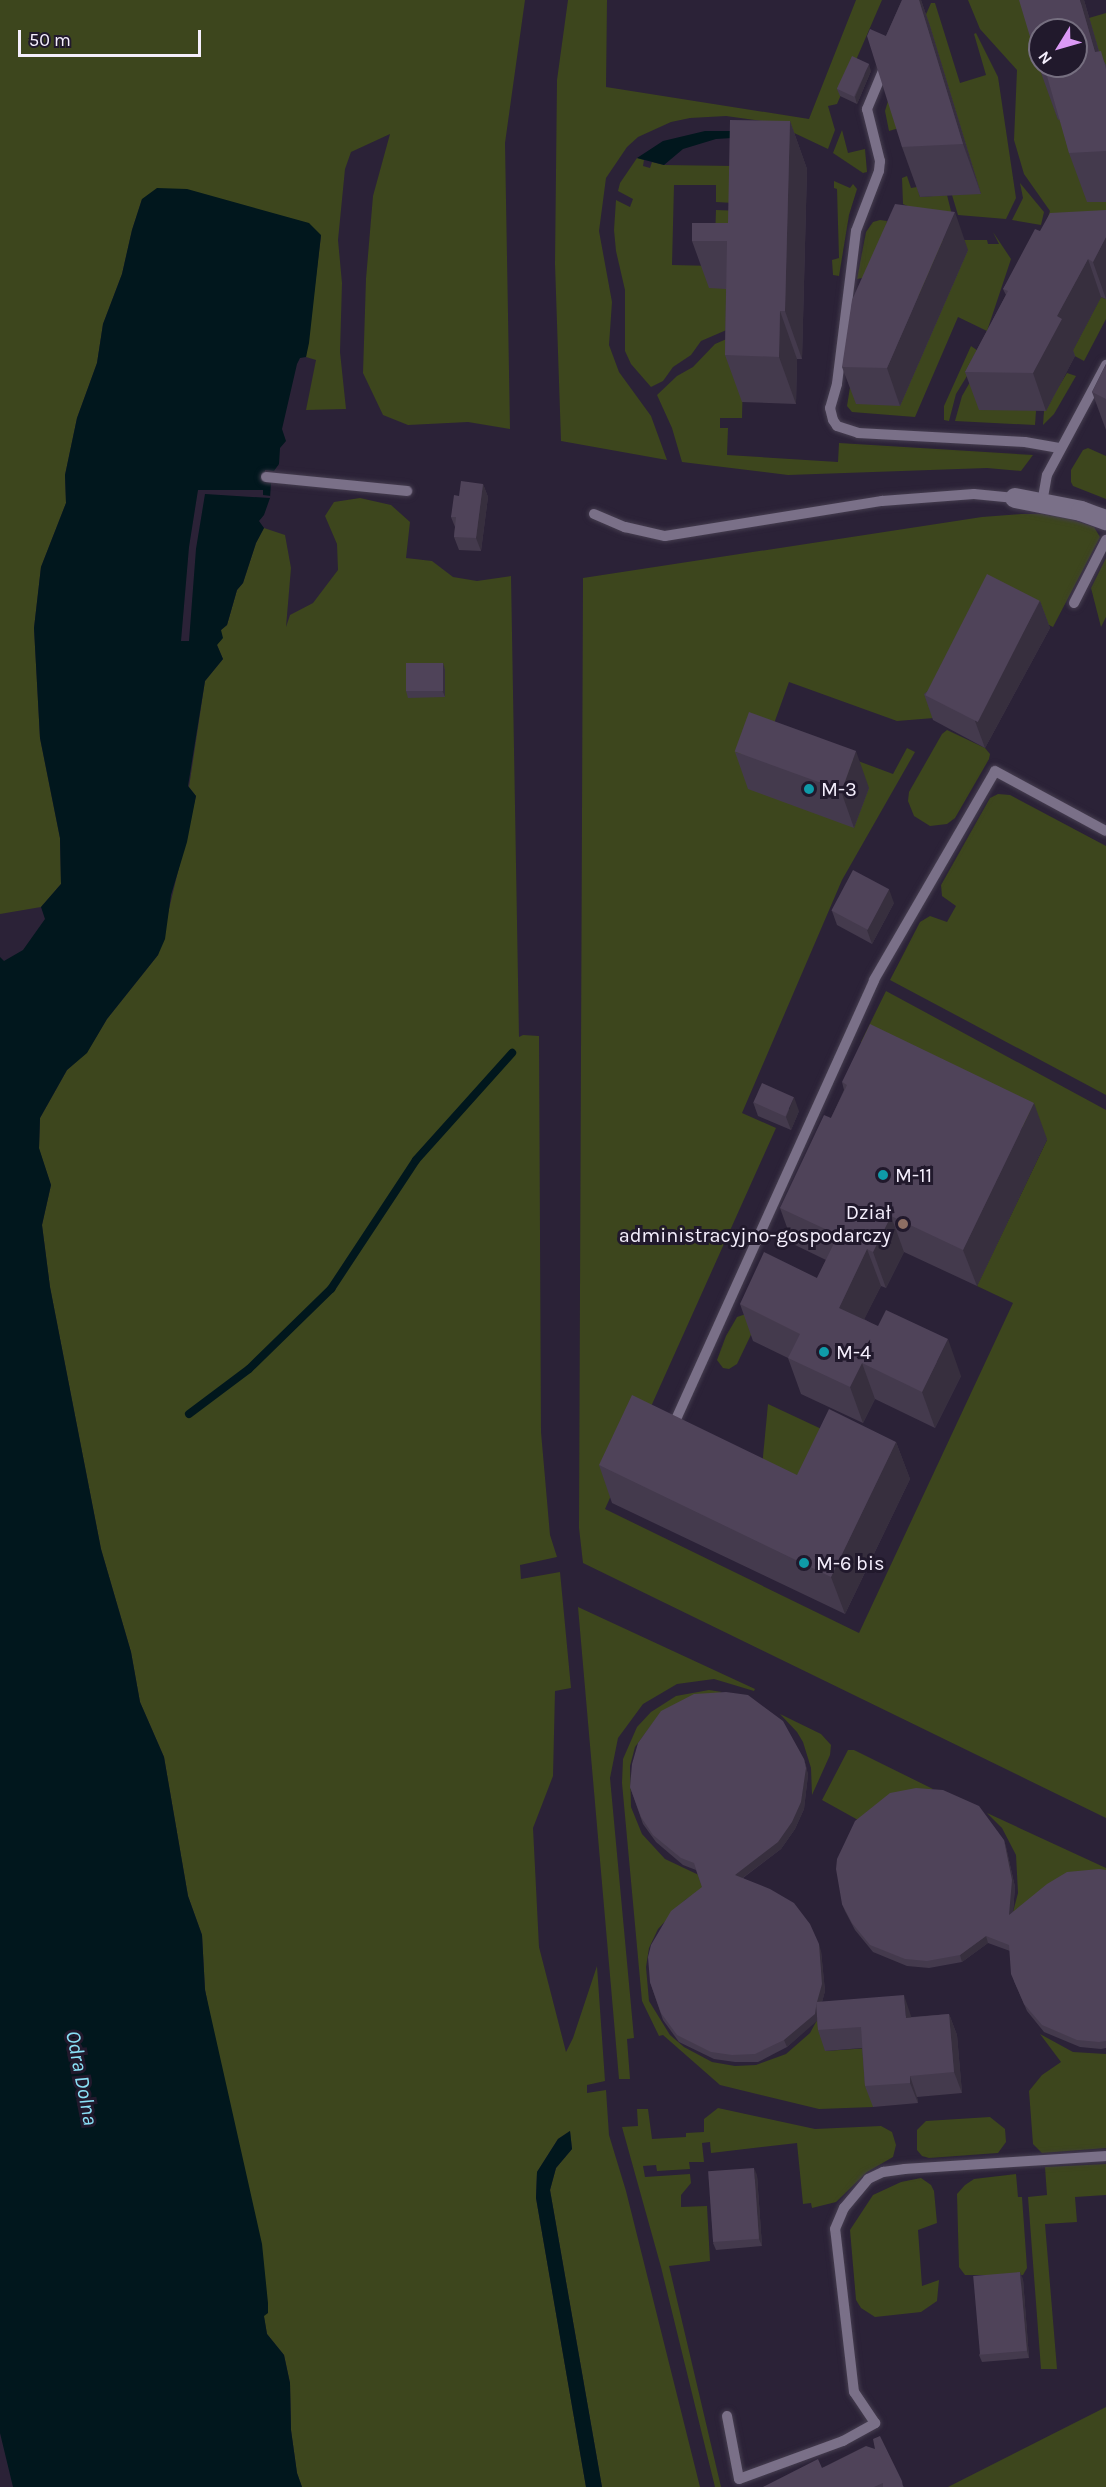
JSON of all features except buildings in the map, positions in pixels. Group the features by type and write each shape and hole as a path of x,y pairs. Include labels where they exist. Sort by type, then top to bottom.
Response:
{"street":[{"path":"1015,498 1106,520"}],"lane":[{"path":"890,55 867,112 879,156 879,171 856,231 837,384 830,408 833,420 837,426 858,433 1025,442 1060,448"},
{"path":"1042,503 1047,475 1106,365"},
{"path":"266,477 407,491"},
{"path":"594,514 625,527 665,536 882,501 974,494 1015,498"},
{"path":"1074,603 1106,540"},
{"path":"673,1425 874,980 996,769 1106,831"},
{"path":"727,2416 739,2479 843,2441 875,2423 854,2392 835,2229 844,2208 868,2179 882,2172 894,2170 1106,2156"}],"green space":[{"path":"0,0 525,0 505,143 510,429 468,422 408,425 383,415 363,373 366,279 373,196 390,134 351,152 345,169 338,240 342,283 340,352 346,409 306,410 316,360 306,357 321,236 142,199 122,274 103,324 97,363 77,418 65,475 66,503 41,567 34,628 40,738 60,838 61,884 41,907 0,914"},
{"path":"568,0 607,0 606,87 809,119 856,0 882,0 837,104 828,106 835,130 828,149 762,121 726,116 690,118 671,122 638,137 627,147 606,178 599,231 612,302 609,345 619,372 651,416 667,460 561,441 555,264 557,80"},
{"path":"968,0 1029,0 1032,18 1028,18 1028,78 1044,78 1058,119 1063,119 1106,202 1106,219 1046,223 1050,211 1024,174 1014,140 1017,70 980,29"},
{"path":"931,3 935,3 960,83 986,75 974,34 976,33 998,77 1016,198 1006,219 958,215 952,195 981,193 899,128 889,131 885,111 888,101"},
{"path":"1106,13 1106,76 1089,18"},
{"path":"842,130 848,153 865,149 867,172 863,173 833,153"},
{"path":"637,158 644,160 643,166 650,168 652,162 664,165 734,166 734,203 716,202 716,185 674,185 672,265 714,266 716,210 741,211 738,325 701,341 691,355 673,367 663,381 651,387 631,364 625,351 625,290 616,251 614,230 616,200 630,207 633,199 618,191 620,183"},
{"path":"907,176 911,188 917,187 920,197 947,195 952,215 917,210 903,204 902,178"},
{"path":"834,181 850,188 853,184 857,189 849,215 839,276 833,275 832,260 839,258 837,189 834,188"},
{"path":"1020,183 1044,212 1041,225 1012,220 1023,198"},
{"path":"887,221 878,275 857,279 866,232 873,222"},
{"path":"993,232 1011,259 987,331 958,317 915,417 852,412 847,406 855,356 938,240 987,240 988,244 999,244"},
{"path":"1101,297 1106,299 1106,319 1084,361 1071,354"},
{"path":"738,334 744,334 742,418 720,418 720,428 728,428 727,455 838,462 839,443 1033,455 1021,471 987,468 788,475 682,462 672,428 657,395 677,376 693,367 715,344"},
{"path":"997,335 1036,411 1035,425 955,421 962,396"},
{"path":"971,346 981,353 956,394 949,421 944,420 944,406"},
{"path":"1067,373 1076,376 1054,414 1043,425 1044,411"},
{"path":"1088,448 1106,456 1106,499 1073,486 1071,482 1071,470 1083,450"},
{"path":"360,498 391,505 410,522 406,558 432,561 453,577 477,581 511,576 519,1037 539,1036 541,1432 550,1535 557,1557 520,1565 521,1579 560,1572 571,1688 555,1691 553,1776 533,1828 539,1947 566,2052 573,2038 597,1966 605,2081 587,2085 587,2093 606,2090 609,2135 626,2191 700,2487 602,2487 550,2190 556,2168 572,2149 570,2131 558,2139 537,2172 536,2198 586,2487 302,2487 297,2473 291,2430 290,2383 284,2355 267,2334 205,1989 202,1935 188,1896 164,1757 140,1702 131,1652 101,1549 50,1287 42,1225 51,1185 39,1149 40,1118 67,1070 87,1052 107,1019 158,955 196,796 189,787 205,681 223,659 217,645 221,630 227,625 237,590 243,583 256,543 264,528 285,535 291,568 286,627 290,615 313,603 338,570 337,544 325,516 334,502"},
{"path":"1042,514 1070,519 1094,527 1100,537 1053,627 996,598 934,718 897,721 789,682 772,729 893,774 907,748 915,752 842,880 742,1113 776,1128 605,1509 859,1633 1013,1303 977,1286 1047,1140 861,1042 886,991 1106,1110 1106,1818 583,1563 579,1528 583,578 982,517"},
{"path":"1106,558 1106,617 1101,627 1091,588"},
{"path":"947,730 985,748 990,754 955,818 947,824 930,826 914,816 908,801 909,792 942,734"},
{"path":"998,794 1010,795 1106,846 1106,1095 890,980 920,922 930,916 947,922 956,906 942,896 941,885 990,798"},
{"path":"746,1314 758,1320 737,1364 729,1369 723,1368 717,1360 726,1336 737,1317"},
{"path":"768,1404 845,1440 811,1512 760,1488"},
{"path":"578,1607 755,1689 754,1691 714,1679 677,1684 643,1704 618,1738 610,1778 634,2038 627,2039 630,2079 619,2079"},
{"path":"709,1690 722,1692 659,1715 635,1747 630,1766 631,1807 642,1834 665,1859 703,1877 705,1888 685,1900 658,1929 649,1948 646,1967 649,2001 670,2035 684,2047 712,2062 735,2066 756,2065 786,2054 810,2033 822,2011 826,2051 869,2048 873,2107 819,2109 720,2085 663,2035 659,2036 642,2001 622,1783 623,1759 637,1727 651,1712 676,1696"},
{"path":"780,1714 821,1734 831,1745 830,1755 812,1795 811,1768 803,1742"},
{"path":"848,1750 854,1750 933,1789 892,1796 876,1805 858,1820 822,1800"},
{"path":"987,1813 1106,1868 1106,1871 1012,1916 1018,1893 1016,1855 1002,1828"},
{"path":"1040,2034 1073,2052 1106,2054 1106,2148 1042,2153 1033,2144 1029,2091 1042,2075 1061,2062"},
{"path":"718,2108 815,2129 881,2126 892,2132 896,2145 893,2157 867,2172 836,2202 812,2208 811,2203 803,2204 797,2143 711,2153 710,2142 702,2143 704,2162 689,2162 690,2169 657,2171 656,2165 643,2166 645,2177 690,2174 691,2183 681,2195 681,2207 707,2206 710,2261 669,2266 721,2487 715,2487 661,2267 622,2127 638,2126 637,2109 648,2109 652,2139 686,2137 686,2133 704,2132 704,2119"},
{"path":"990,2117 1005,2129 1006,2142 998,2153 929,2158 922,2156 917,2150 917,2130 926,2121"},
{"path":"1106,2164 1106,2195 1075,2197 1077,2222 1045,2224 1057,2369 1041,2369 1028,2197 1047,2195 1045,2167"},
{"path":"1016,2174 1018,2197 1022,2197 1027,2268 1023,2275 965,2275 959,2267 957,2194 974,2179"},
{"path":"921,2178 931,2185 934,2191 937,2223 918,2230 922,2286 939,2280 937,2301 921,2312 875,2317 861,2308 856,2300 850,2230 873,2195 901,2182"},
{"path":"1106,2407 1106,2487 948,2487"}],"water":[{"path":"705,131 732,131 732,138 716,139 683,149 664,165 637,158 663,141"},
{"name":"Odra Dolna","path":"157,188 187,189 309,223 321,235 309,343 306,357 300,358 297,364 282,429 286,441 280,448 279,464 274,471 265,470 265,482 271,483 270,498 264,515 259,521 264,528 256,543 243,583 237,590 227,625 221,630 223,638 217,645 223,659 205,681 188,786 196,796 187,842 171,895 165,939 158,955 107,1019 87,1053 67,1070 40,1118 39,1148 51,1185 42,1225 50,1287 101,1549 131,1652 140,1702 164,1757 188,1896 202,1935 205,1990 262,2244 268,2303 268,2313 264,2316 267,2334 284,2355 290,2383 291,2430 297,2473 302,2487 13,2487 0,2433 0,957 4,961 23,950 45,919 41,907 61,884 60,838 40,738 34,628 41,567 66,503 65,475 77,418 97,363 103,324 122,274 142,199"},
{"path":"570,2131 572,2149 556,2168 550,2190 602,2487 586,2487 536,2198 537,2172 558,2139"}],"pier":[{"path":"198,490 263,490 263,495 271,496 270,498 205,494 196,549 189,641 181,641 189,547"}],"waterway":[{"path":"189,1414 249,1369 331,1289 416,1160 512,1053"}],"place":[{"name":"M-3","path":"809,789"},
{"name":"M-11","path":"883,1175"},
{"name":"Dział administracyjno-gospodarczy","path":"903,1224"},
{"name":"M-4","path":"824,1352"},
{"name":"M-6 bis","path":"804,1563"}]}
